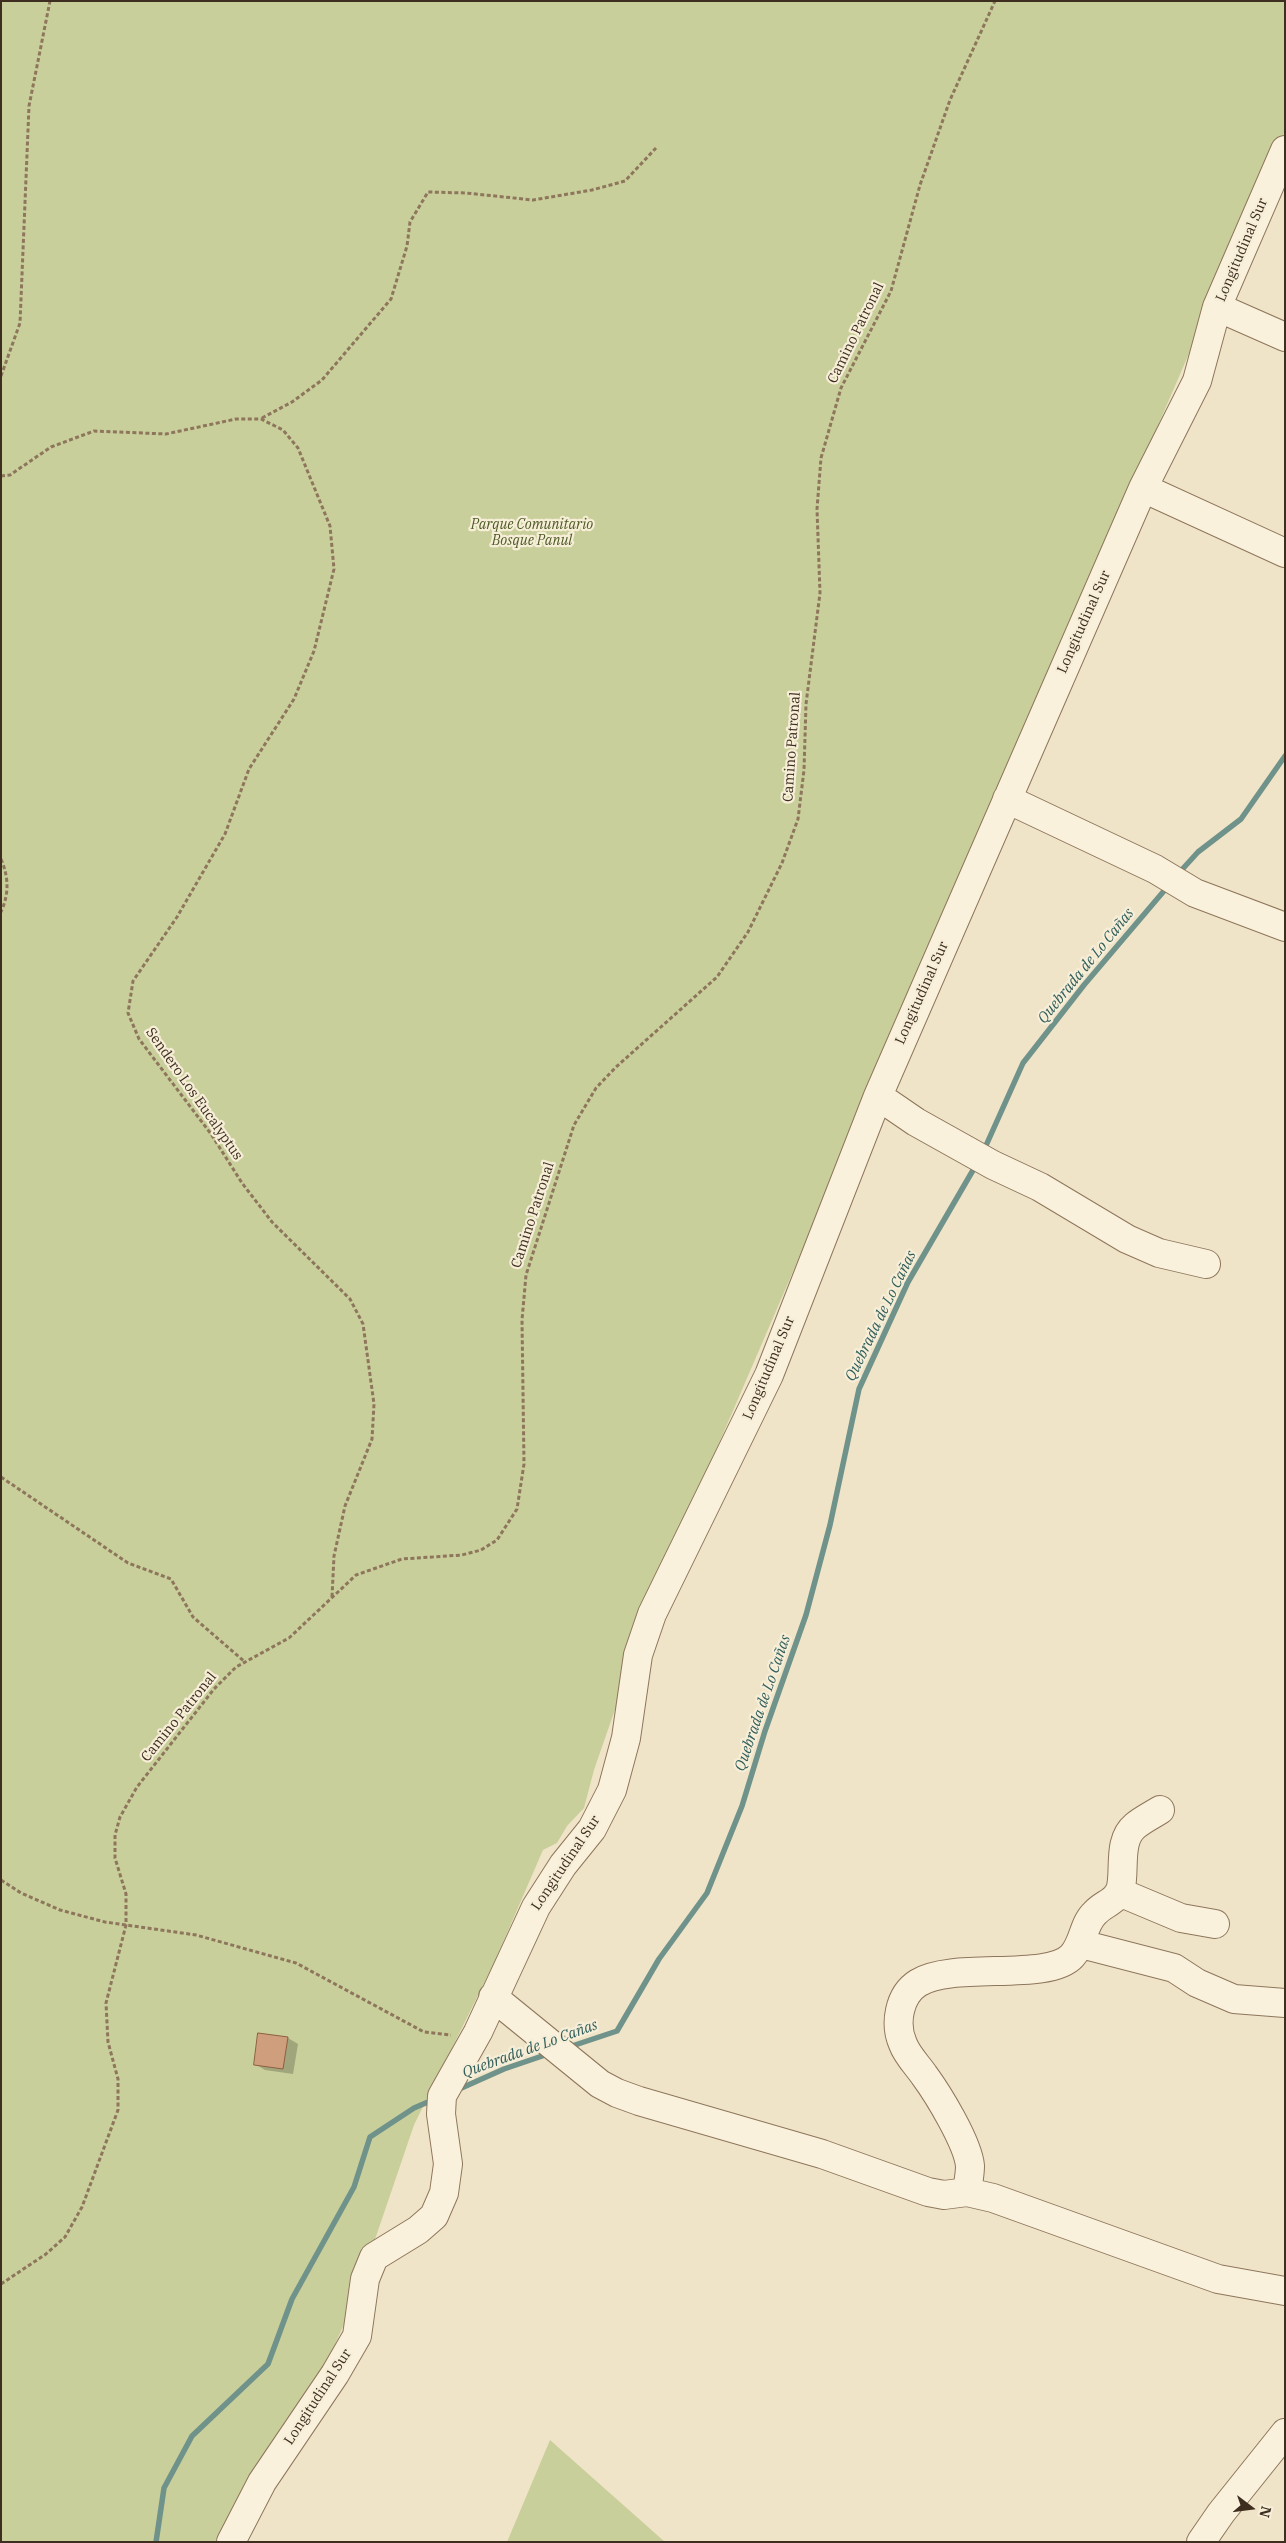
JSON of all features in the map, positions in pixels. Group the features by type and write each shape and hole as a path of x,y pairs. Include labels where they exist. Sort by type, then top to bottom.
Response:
{"street":[{"name":"Longitudinal Sur","path":"231,2542 262,2482 335,2374 357,2336 365,2279 374,2257 418,2230 434,2216 444,2193 448,2164 441,2114 442,2096 478,2032 536,1907 562,1865 592,1829 612,1790 626,1738 638,1655 652,1614 769,1375 878,1096 1143,488 1197,381 1217,307 1285,150"},
{"path":"1217,307 1285,337"},
{"path":"1143,488 1285,552"},
{"path":"1007,799 1156,869 1195,893 1285,926"},
{"path":"878,1096 916,1122 968,1149 993,1165 1040,1187 1127,1239 1159,1253 1206,1264"},
{"path":"967,2192 970,2165 955,2128 938,2095 903,2044 899,2027 900,2010 908,1992 920,1982 952,1974 1036,1969 1064,1962 1082,1944 1094,1913 1116,1898 1119,1892 1125,1840 1133,1827 1160,1810"},
{"path":"1119,1892 1181,1918 1215,1924"},
{"path":"1082,1944 1174,1968 1197,1983 1234,1999 1285,2004"},
{"path":"493,1997 600,2084 639,2102 822,2154 928,2192 944,2194 967,2192 993,2198 1218,2280 1285,2291"},
{"path":"1202,2542 1221,2513 1285,2434"}],"path":[{"path":"1,376 20,323 29,106 50,1"},
{"name":"Camino Patronal","path":"1,2284 46,2254 65,2237 82,2207 118,2110 118,2079 108,2042 106,2003 126,1925 126,1894 115,1858 115,1836 120,1817 137,1787 214,1689 236,1667 289,1638 356,1575 402,1559 462,1555 481,1550 497,1540 517,1509 524,1464 522,1320 526,1275 574,1126 596,1088 616,1067 717,977 748,932 782,863 798,818 804,770 806,704 820,593 818,509 821,458 841,388 891,291 920,185 950,100 995,1"},
{"path":"261,419 292,402 322,380 392,300 407,246 410,222 428,192 466,193 533,200 592,190 625,180 656,148"},
{"name":"Sendero Los Eucalyptus","path":"1,476 10,475 51,447 94,432 166,434 236,419 261,419 283,430 298,448 330,526 334,569 314,651 294,699 249,769 225,834 177,917 133,981 128,1013 139,1039 211,1134 254,1199 272,1222 350,1299 363,1324 374,1404 372,1439 345,1506 334,1556 332,1597"},
{"path":"1,859 8,882 8,896 1,912"},
{"path":"1,1476 128,1563 171,1578 193,1617 245,1662"},
{"path":"1,1880 21,1893 60,1910 126,1925 196,1935 296,1963 424,2032 463,2036 478,2032"}],"green space":[{"name":"Parque Comunitario Bosque Panul","path":"1,1 1285,1 1285,131 625,1661 619,1698 594,1770 584,1808 567,1826 557,1843 543,1850 494,1963 414,2125 353,2304 247,2542 1,2542"},
{"path":"550,2440 665,2542 507,2542"}],"building":[{"path":"258,2033 288,2037 283,2069 254,2065"}],"waterway":[{"name":"Quebrada de Lo Cañas","path":"1178,874 1198,852 1241,819 1285,756"},
{"name":"Quebrada de Lo Cañas","path":"984,1150 1023,1063 1084,985 1169,885"},
{"name":"Quebrada de Lo Cañas","path":"569,2047 617,2031 659,1959 707,1893 742,1806 765,1731 806,1615 830,1525 859,1389 908,1282 976,1165"},
{"name":"Quebrada de Lo Cañas","path":"457,2090 504,2069 551,2053"},
{"name":"Quebrada de Lo Cañas","path":"156,2542 164,2488 192,2436 268,2364 292,2299 354,2187 370,2137 414,2108 435,2099"}]}
